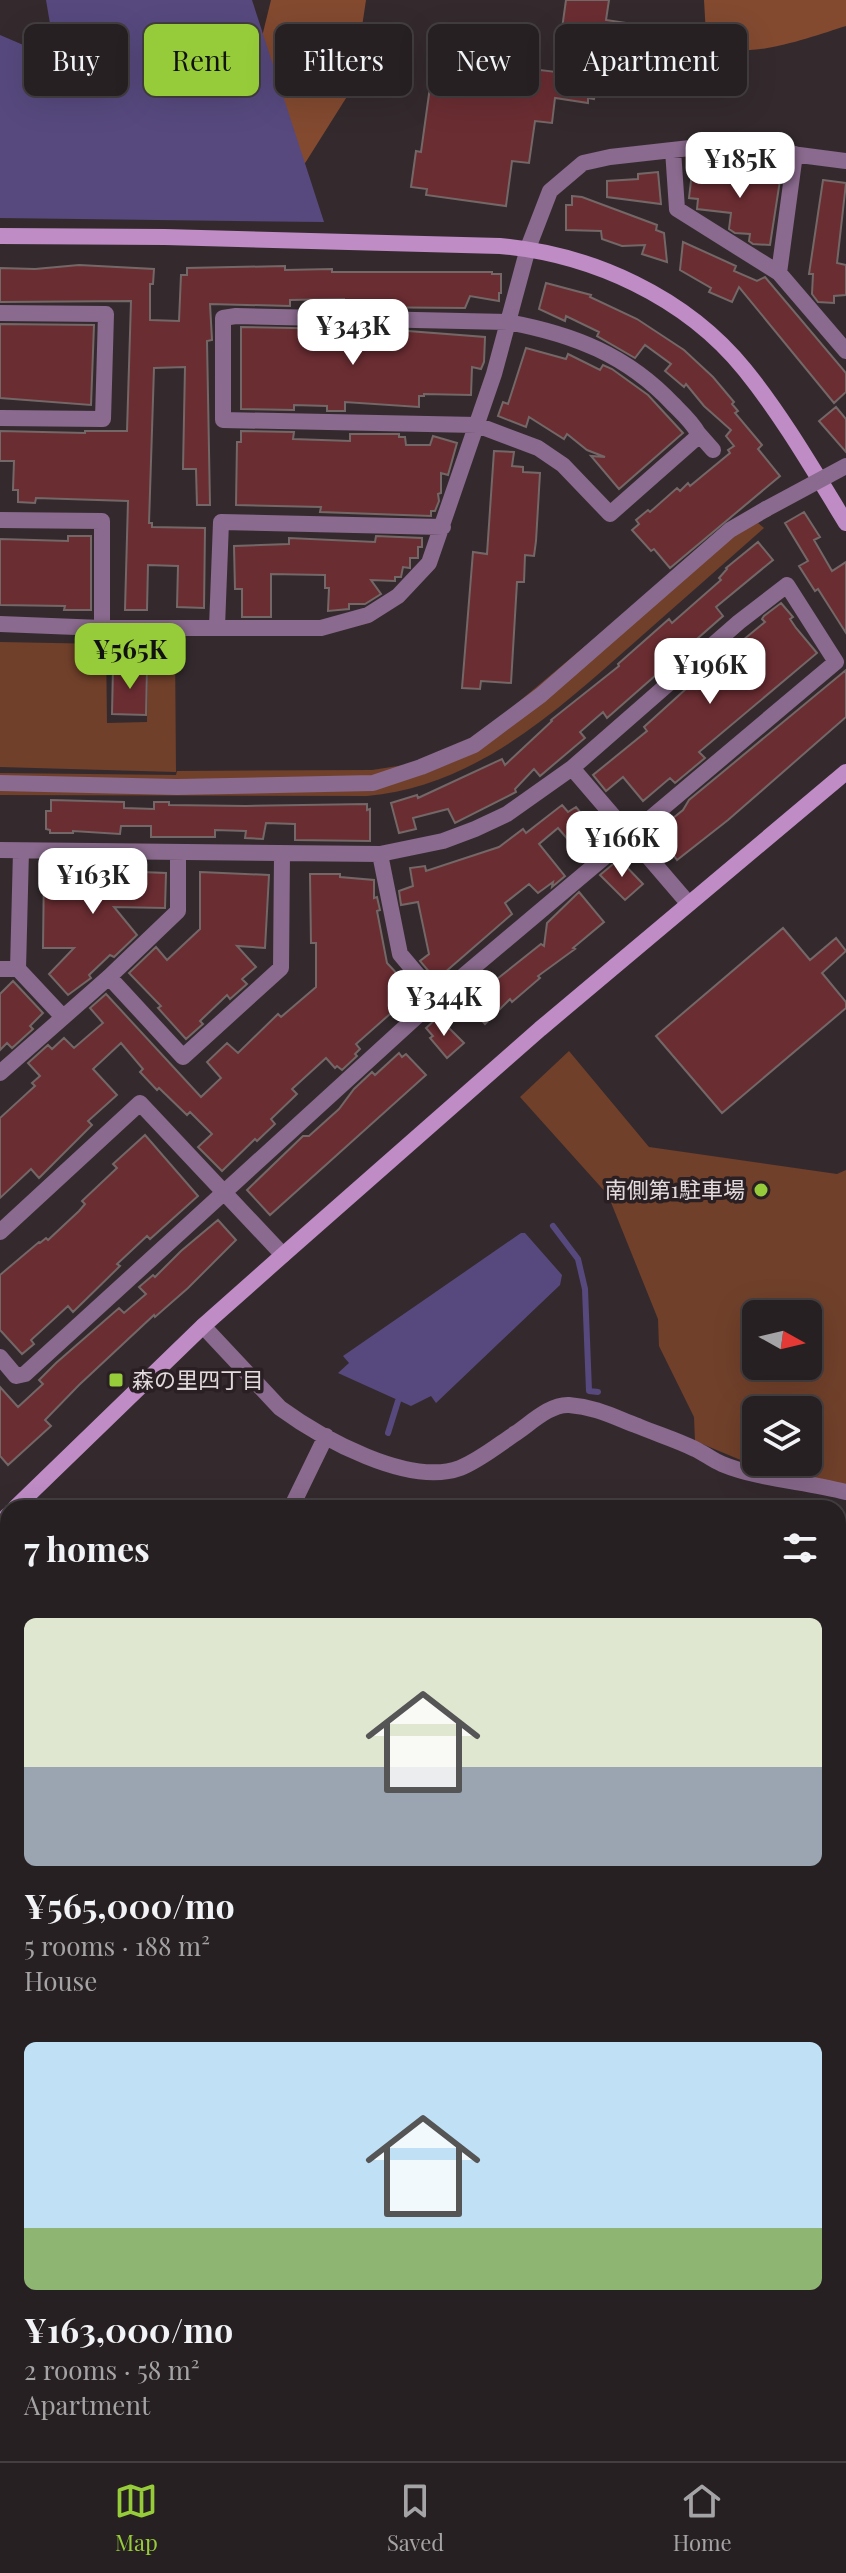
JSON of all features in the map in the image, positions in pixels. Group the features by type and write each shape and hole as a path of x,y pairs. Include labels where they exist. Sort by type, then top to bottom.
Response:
{"street":[{"path":"0,624 102,628 321,628 368,615 398,596 429,563 494,374 528,248 550,191 583,163 699,147 753,149 846,161"},
{"path":"673,150 677,209 779,273 843,340"},
{"path":"779,273 795,154"},
{"path":"0,236 210,238 528,248 568,257 627,281 671,304 704,328 743,368 773,407 846,523"},
{"path":"0,313 106,314 103,419 0,418"},
{"path":"698,433 610,514 563,465 538,448 477,425 223,420 223,318 508,322 547,329 599,349 652,382 698,433 713,450"},
{"path":"0,783 177,787 373,783 421,767 474,745 497,729 541,695 730,530 846,466"},
{"path":"0,520 102,521 102,628"},
{"path":"217,627 221,522 443,527"},
{"path":"0,850 380,854 443,841 507,814 572,768 739,622 787,585 836,662 437,998 25,1374 16,1376 0,1357"},
{"path":"572,768 688,903"},
{"path":"23,1500 203,1326 283,1255 688,903 846,772"},
{"path":"21,851 18,969 62,1016"},
{"path":"0,1073 178,911 178,854"},
{"path":"380,854 400,954 437,998"},
{"path":"109,977 183,1057 281,968 282,855"},
{"path":"0,969 18,969"},
{"path":"0,1232 140,1103 283,1255"},
{"path":"203,1326 280,1408 326,1436 409,1472 458,1469 548,1411 567,1405 607,1411 623,1421 693,1448 721,1463 765,1477 816,1484 846,1492"},
{"path":"295,1500 326,1436"}],"shaded area":[{"path":"46,0 252,0 275,71 275,96 283,96 324,222 0,218 0,35 24,45 24,96 128,96 128,24 50,24"},
{"path":"271,0 366,0 362,24 275,24 275,96 347,96 285,195 102,96 128,96 128,68 144,66 144,96 259,96 259,49"},
{"path":"704,0 846,0 846,26 803,40 755,50 747,50 747,24 705,24"},
{"path":"758,523 764,528 577,693 513,741 444,778 406,790 367,796 0,795 0,773 176,775 177,771 372,770 417,763 467,742 485,730 658,585 731,535"},
{"path":"0,642 106,644 107,723 147,722 148,645 175,646 176,772 0,767"},
{"path":"569,1051 649,1147 837,1174 846,1170 846,1486 793,1476 822,1476 822,1396 742,1396 742,1461 695,1441 694,1417 659,1346 658,1319 608,1195 520,1097"},
{"path":"525,1233 562,1275 560,1285 436,1403 431,1396 411,1406 338,1373 349,1363 343,1356"}],"building":[{"path":"566,0 609,0 606,20 633,24 563,24"},
{"path":"540,70 555,72 555,96 595,96 594,99 588,98 588,103 555,98 552,123 535,121 529,163 512,161 506,206 426,195 427,189 411,187 416,151 421,152 429,96 539,96"},
{"path":"706,170 749,175 749,171 781,174 770,245 753,244 749,241 750,234 735,233 729,229 731,213 697,209 698,199 689,198 692,172 706,174"},
{"path":"658,172 661,204 607,197 607,181 638,179 638,174"},
{"path":"823,180 846,183 837,263 846,265 846,295 834,296 834,303 818,302 812,294 813,274 809,274"},
{"path":"572,196 657,225 656,230 664,233 667,262 642,254 645,245 622,246 602,239 601,231 566,230 566,205 572,205"},
{"path":"683,242 736,266 734,271 757,281 765,277 846,373 846,392 834,403 739,287 732,302 709,292 711,288 680,270"},
{"path":"79,265 154,269 153,284 150,284 150,320 179,321 181,275 187,275 187,268 285,266 285,270 332,269 332,272 492,272 501,274 501,293 499,301 470,296 465,308 344,307 344,299 290,300 290,306 210,304 212,340 207,341 210,505 197,505 196,469 183,469 185,367 154,368 149,523 152,527 205,528 204,608 177,607 178,566 148,565 147,610 125,610 128,501 36,498 35,503 18,502 18,490 13,490 14,461 0,461 0,431 127,431 131,301 0,302 0,268"},
{"path":"546,283 591,295 637,319 684,350 734,402 732,404 738,411 735,413 762,445 758,449 780,476 670,568 632,530 639,524 636,520 677,488 680,491 688,483 690,486 730,453 728,450 734,446 726,436 731,430 704,406 686,384 684,387 665,371 671,364 645,345 635,358 597,336 599,332 566,316 565,321 539,309"},
{"path":"0,324 94,325 91,405 0,398"},
{"path":"241,327 395,330 485,337 484,362 481,369 472,367 471,395 424,394 419,396 419,407 345,402 345,411 327,411 327,406 294,405 294,410 241,409"},
{"path":"526,348 566,359 568,354 600,370 603,365 612,369 648,395 683,433 619,489 591,456 605,457 587,450 567,434 564,439 529,417 526,427 498,416 503,402 508,404"},
{"path":"836,407 846,419 846,452 819,421"},
{"path":"241,431 294,432 293,439 350,441 350,434 399,434 399,437 405,437 406,445 430,445 433,436 457,443 448,475 441,473 441,493 431,516 320,512 321,507 236,505 237,442 241,442"},
{"path":"494,451 514,452 512,466 523,467 523,472 540,473 534,556 525,555 524,582 517,582 511,683 481,681 480,689 462,688 473,552 487,554"},
{"path":"804,512 820,537 814,540 832,571 846,562 846,633 799,566 808,561 785,523"},
{"path":"68,536 91,536 91,610 64,610 65,606 0,605 0,539 68,541"},
{"path":"376,536 422,538 422,547 418,547 418,558 410,558 410,568 403,567 401,577 395,577 395,581 371,580 381,594 365,604 349,604 349,609 328,611 329,588 325,588 325,575 271,574 271,617 242,617 242,589 235,589 234,546 289,544 289,538 375,542"},
{"path":"758,542 773,560 716,607 723,616 607,718 603,712 580,732 585,738 540,776 534,769 515,789 516,792 455,823 448,809 413,818 416,829 399,833 391,803 417,795 418,798 502,759 505,765 551,720 619,666 669,619 672,623 721,580 719,578 726,568"},
{"path":"781,603 793,617 790,619 796,628 817,653 699,752 705,758 675,783 670,778 643,801 623,777 606,791 593,775 647,731 644,727 765,622 762,619 764,616"},
{"path":"113,667 147,668 146,715 112,714"},
{"path":"846,670 846,717 728,820 677,860 657,831 683,810 689,800"},
{"path":"51,800 124,802 124,808 154,809 154,802 246,806 367,804 367,810 370,809 370,841 295,840 295,824 266,823 263,839 245,838 246,831 215,830 215,837 151,837 151,826 121,826 120,834 50,833 46,829 46,811 51,811"},
{"path":"562,805 568,812 576,807 605,842 585,859 558,828 539,844 565,876 538,893 529,884 505,903 512,914 436,980 420,961 429,954 418,902 401,905 399,891 413,886 410,868 425,866 426,871 499,847 523,829 526,833"},
{"path":"619,859 643,884 625,900 600,875"},
{"path":"44,868 166,873 165,908 114,907 137,935 114,957 110,955 89,975 91,978 68,995 49,974 74,948 43,948"},
{"path":"200,872 269,875 265,948 237,946 256,967 242,979 247,984 230,999 227,995 186,1039 158,1008 161,1006 129,973 156,947 167,960 200,929"},
{"path":"310,874 340,874 340,877 374,880 374,898 377,897 380,910 377,911 387,963 401,978 404,975 419,994 415,997 418,1000 405,1012 399,1006 356,1044 360,1049 355,1054 357,1056 342,1070 337,1066 335,1068 326,1058 292,1089 297,1094 271,1119 275,1124 222,1171 198,1147 212,1134 190,1112 187,1115 159,1088 157,1090 140,1072 143,1069 121,1043 93,1069 117,1095 88,1121 92,1125 39,1178 31,1169 0,1198 0,1118 35,1086 32,1083 40,1076 28,1063 48,1045 52,1049 64,1038 74,1048 103,1023 90,1008 106,994 201,1097 221,1078 207,1062 227,1043 238,1053 278,1014 281,1017 316,987 316,943 311,943"},
{"path":"579,892 604,922 575,949 538,976 540,978 512,1002 510,999 485,1024 460,996 476,982 478,985 482,982 487,987 541,944 544,946 547,923"},
{"path":"783,928 810,960 836,938 846,951 822,973 846,1002 846,1008 722,1113 656,1036"},
{"path":"13,981 43,1013 30,1026 33,1029 12,1048 7,1043 0,1050 0,994"},
{"path":"438,1017 464,1043 447,1058 430,1038 433,1036 426,1028"},
{"path":"399,1053 402,1057 406,1054 426,1075 270,1215 247,1190 303,1136 309,1136 339,1109 372,1072 375,1075"},
{"path":"145,1135 198,1196 150,1239 147,1236 73,1312 68,1306 31,1340 34,1344 22,1354 0,1330 0,1275 39,1242 48,1240 79,1211 85,1204 82,1201 117,1168 113,1164"},
{"path":"218,1220 236,1240 188,1288 154,1315 79,1385 45,1420 51,1426 8,1465 0,1456 0,1387 18,1407 43,1384 39,1380 56,1363 119,1308 124,1313 146,1294 139,1287 153,1275 155,1277"}],"waterway":[{"path":"553,1226 578,1259 585,1289 589,1391 598,1392"},
{"path":"388,1433 398,1401"}],"place":[{"name":"南側第1駐車場","path":"761,1190"},
{"name":"森の里四丁目","path":"116,1380"}]}
